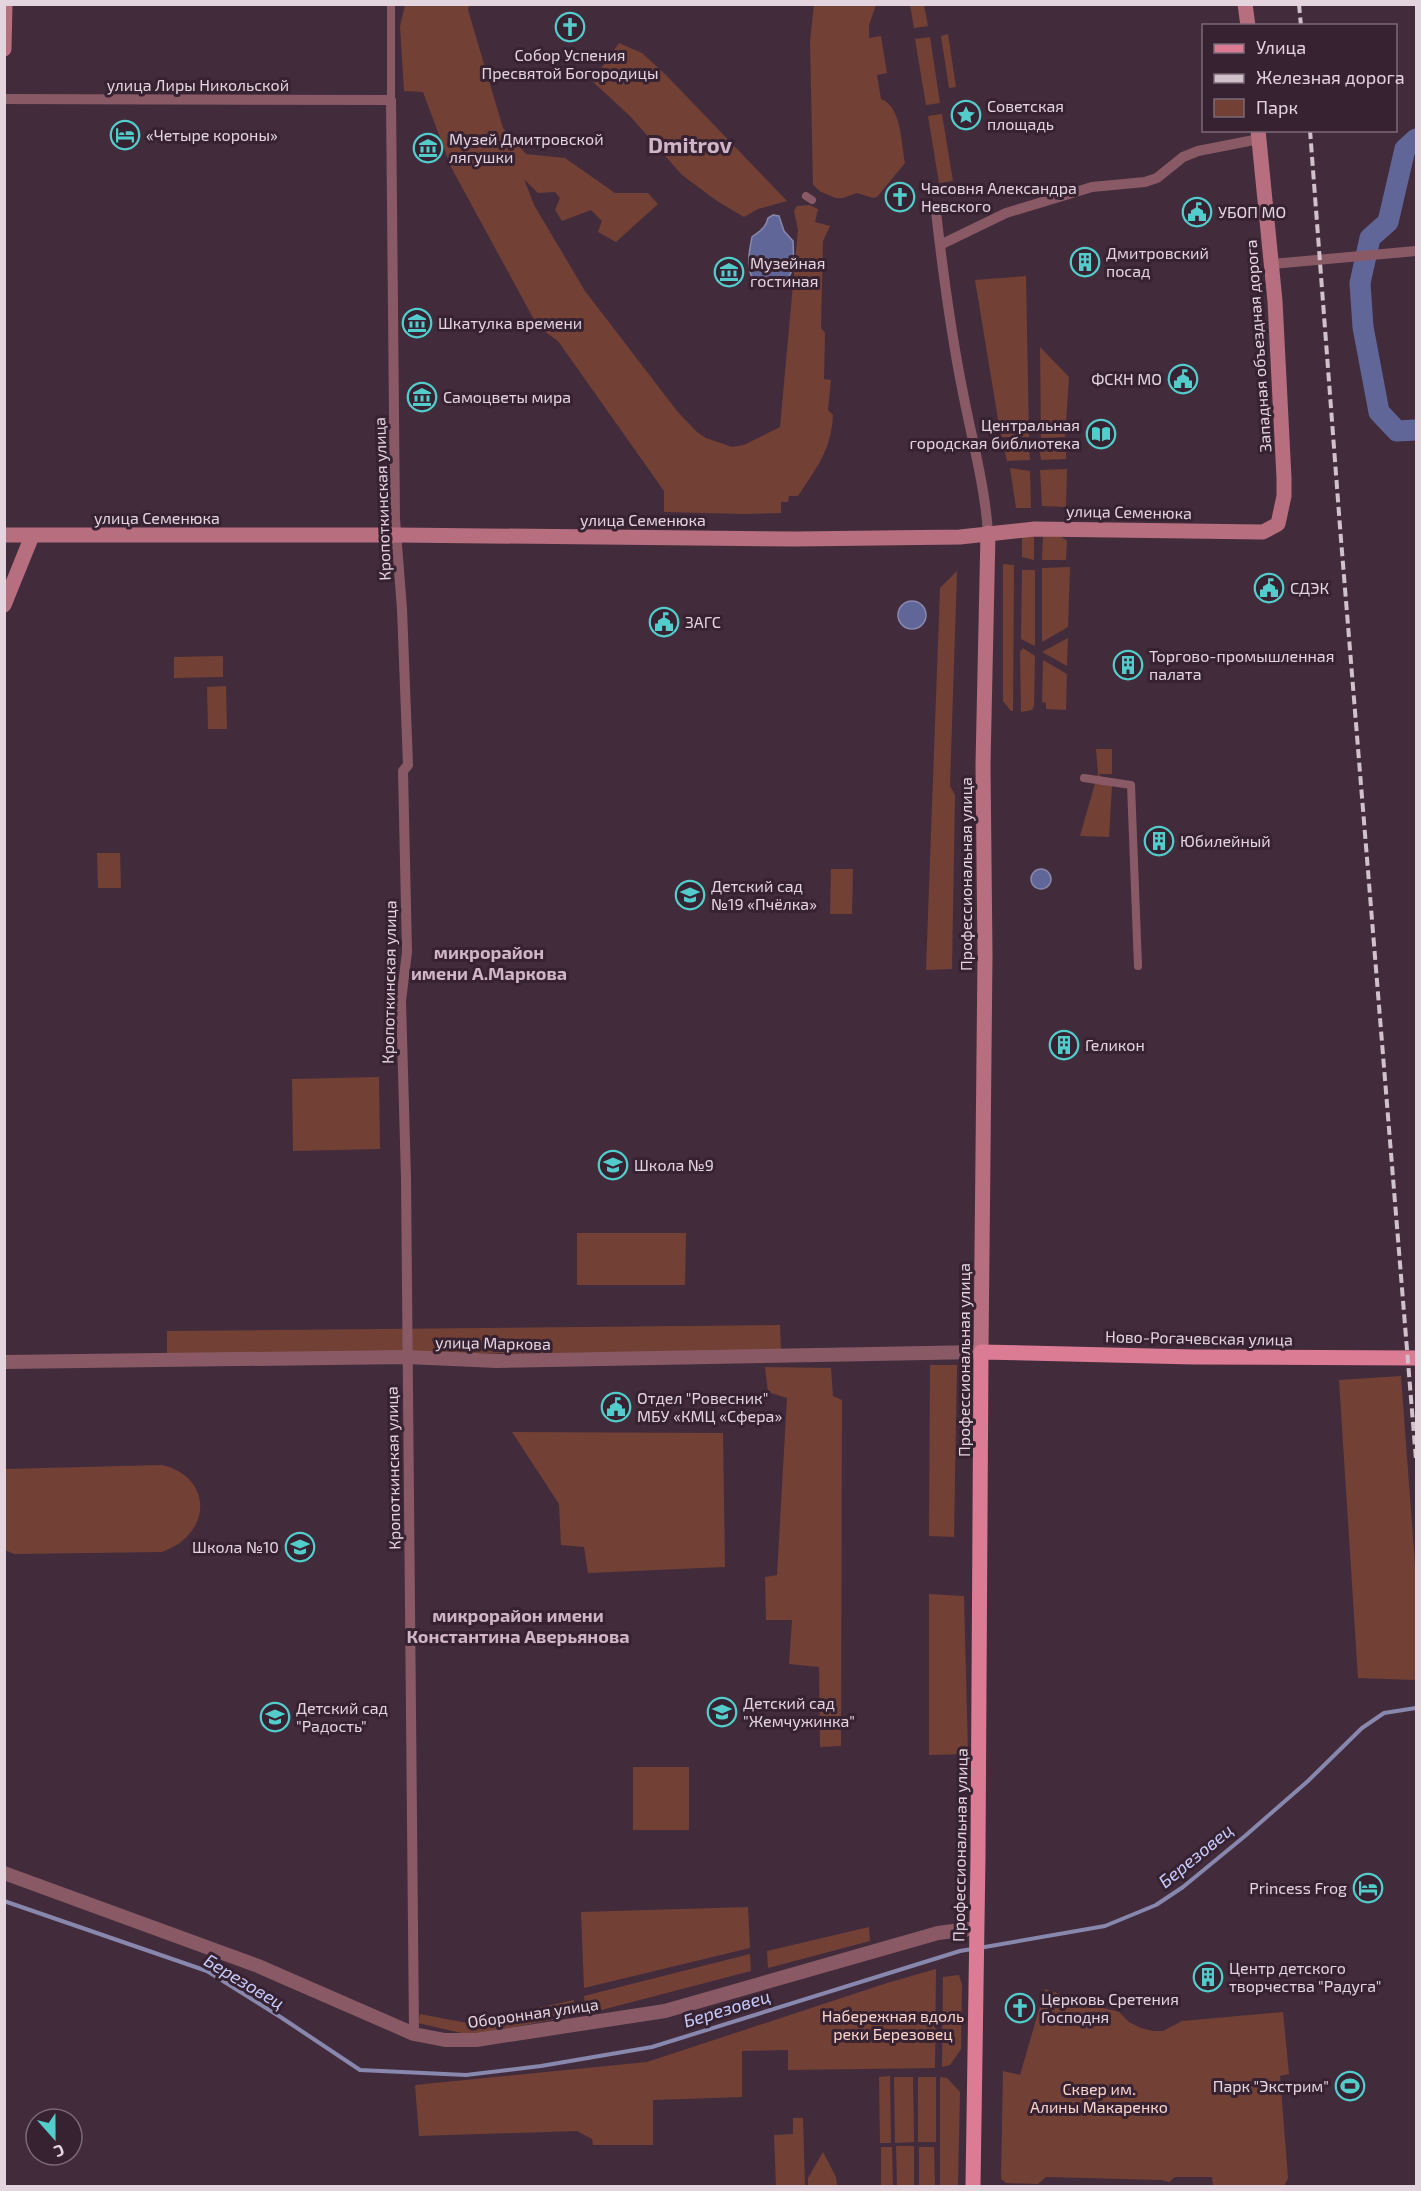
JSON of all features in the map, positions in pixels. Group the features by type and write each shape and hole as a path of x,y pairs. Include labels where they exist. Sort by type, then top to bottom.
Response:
{"main road":[{"path":"4,49 5,4"},
{"path":"1245,4 1248,24"},
{"name":"Западная объездная дорога","path":"1259,135 1272,264 1284,478 1284,496 1278,524"},
{"name":"улица Семенюка","path":"4,537 397,535 796,539 960,537 1035,529 1263,532 1278,524"},
{"name":"Профессиональная улица","path":"973,2187 985,966 983,765 988,533"},
{"path":"4,605 32,536"},
{"path":"4,537 17,559 17,574"},
{"name":"Ново-Рогачевская улица","path":"981,1352 1194,1357 1416,1358"}],"street":[{"name":"Кропоткинская улица","path":"391,4 397,535 408,765 403,771 407,952 401,1001 406,1178 414,2034"},
{"name":"улица Лиры Никольской","path":"4,99 391,100"},
{"path":"940,245 1006,213 1092,188 1145,182 1157,178 1183,157 1259,135"},
{"path":"936,212 960,380 987,511 988,533"},
{"path":"1272,264 1416,250"},
{"path":"1084,778 1131,785 1138,966"},
{"name":"улица Маркова","path":"4,1362 407,1358 496,1361 981,1352"},
{"name":"Оборонная улица","path":"4,1873 258,1966 414,2034 445,2040 476,2040 665,2011 938,1933 976,1942"}],"green space":[{"path":"405,5 469,5 468,10 503,128 526,154 565,158 615,193 648,193 658,204 616,242 598,232 602,221 591,210 562,221 555,210 560,198 555,192 538,193 524,179 534,205 585,291 677,411 706,438 732,447 744,445 780,427 798,230 794,211 797,206 809,205 818,209 815,222 830,226 823,241 821,328 825,333 824,379 831,380 828,410 833,415 832,428 826,449 817,467 798,496 789,496 788,502 781,502 781,513 664,512 664,491 558,341 538,327 451,167 423,92 404,91 400,26"},
{"path":"814,5 876,5 869,25 869,38 881,36 887,73 877,75 881,99 888,103 897,118 905,163 877,197 857,193 836,198 821,192 813,185 810,41"},
{"path":"910,5 924,5 928,26 914,28"},
{"path":"948,34 956,87 949,88 941,36"},
{"path":"930,37 940,103 926,105 915,39"},
{"path":"619,43 642,53 666,75 787,201 758,209 744,217 717,201 682,175 630,116 592,81"},
{"path":"942,114 953,181 939,183 928,116"},
{"path":"1026,276 1029,437 1001,437 975,280"},
{"path":"1040,347 1069,377 1065,437 1041,438"},
{"path":"1003,444 1029,444 1030,460 1007,461"},
{"path":"1039,444 1066,448 1066,459 1041,460"},
{"path":"1010,468 1030,471 1031,508 1016,508"},
{"path":"1067,469 1066,507 1042,506 1040,470"},
{"path":"1043,534 1058,534 1067,541 1066,560 1042,560"},
{"path":"1022,537 1034,537 1034,560 1022,557"},
{"path":"1003,564 1014,565 1013,711 1003,701"},
{"path":"1070,567 1068,627 1042,642 1042,568"},
{"path":"1022,570 1035,570 1035,646 1021,639"},
{"path":"957,571 950,786 955,795 952,969 926,970 940,588"},
{"path":"1068,638 1067,666 1042,652"},
{"path":"1023,648 1035,656 1034,706 1032,710 1021,712 1020,652"},
{"path":"223,656 223,677 174,678 174,657"},
{"path":"1043,660 1067,674 1066,710 1046,709 1046,703 1042,702"},
{"path":"226,686 227,729 208,729 207,687"},
{"path":"1096,749 1112,749 1112,774 1098,774 1112,786 1109,837 1080,836 1098,773"},
{"path":"97,853 120,853 121,888 98,888"},
{"path":"831,869 853,869 852,914 830,914"},
{"path":"379,1077 380,1149 293,1151 292,1079"},
{"path":"577,1233 686,1233 685,1285 577,1285"},
{"path":"780,1325 781,1352 167,1355 167,1331"},
{"path":"930,1365 957,1365 954,1537 929,1536"},
{"path":"765,1367 831,1368 833,1396 842,1400 841,1746 820,1747 819,1667 789,1664 792,1620 766,1620 765,1577 777,1575 787,1398 768,1392"},
{"path":"1401,1376 1416,1578 1416,1680 1358,1678 1339,1380"},
{"path":"512,1432 723,1433 725,1567 588,1573 584,1547 561,1545 559,1504"},
{"path":"162,1465 179,1472 191,1482 198,1494 200,1507 198,1520 190,1533 178,1544 162,1552 14,1554 5,1550 5,1469"},
{"path":"929,1594 964,1596 968,1754 929,1755"},
{"path":"633,1767 689,1767 689,1830 633,1830"},
{"path":"748,1907 750,1948 584,1988 581,1912"},
{"path":"869,1927 870,1941 768,1968 767,1951"},
{"path":"750,1954 751,1971 586,2014 584,1996"},
{"name":"Набережная вдоль реки Березовец","path":"936,1969 935,2068 788,2070 788,2050 742,2051 742,2097 653,2100 653,2145 593,2145 592,2139 577,2131 419,2136 415,2085 647,2062"},
{"path":"959,1975 962,1985 961,2049 950,2065 942,2067 943,1977"},
{"name":"Сквер им. Алины Макаренко","path":"1045,1989 1119,2012 1129,2022 1153,2031 1163,2031 1182,2021 1283,2012 1289,2074 1280,2076 1288,2178 1284,2186 1213,2186 1212,2177 1175,2177 1169,2182 1046,2177 1038,2184 1006,2183 1001,2179 1003,2071 1020,2075"},
{"path":"574,2000 573,2016 470,2035 418,2023 420,2014 467,2023"},
{"path":"890,2076 891,2143 880,2143 879,2077"},
{"path":"894,2077 913,2077 914,2142 895,2143"},
{"path":"918,2077 936,2077 936,2142 918,2142"},
{"path":"940,2077 947,2078 960,2092 958,2186 940,2186"},
{"path":"793,2118 803,2118 805,2186 776,2186 774,2135 793,2134"},
{"path":"896,2146 914,2146 914,2186 897,2186"},
{"path":"881,2147 892,2147 893,2186 881,2186"},
{"path":"919,2147 934,2147 935,2186 919,2186"},
{"path":"823,2152 836,2177 837,2186 808,2186 808,2178"}],"water":[{"path":"773,215 779,216 784,231 793,241 792,270 785,281 779,284 758,284 749,269 752,237"},
{"path":"912,601 922,605 926,615 922,625 912,629 902,625 898,615 902,605"},
{"path":"1041,869 1048,872 1051,879 1048,886 1041,889 1034,886 1031,879 1034,872"}],"waterway":[{"path":"1416,139 1405,149 1388,222 1370,238 1360,283 1363,327 1379,412 1397,431 1416,430"},
{"name":"Березовец","path":"979,1948 1105,1926 1156,1905 1183,1887 1245,1836 1308,1781 1362,1728 1384,1713 1416,1708"},
{"name":"Березовец","path":"4,1901 207,1971 360,2070 466,2075 541,2066 652,2047 972,1949"}],"railway":[{"path":"1299,4 1301,24"},
{"path":"1310,132 1416,1460"}],"place":[{"name":"Собор Успения Пресвятой Богородицы","path":"570,27"},
{"name":"Советская площадь","path":"966,115"},
{"name":"«Четыре короны»","path":"125,135"},
{"name":"Музей Дмитровской лягушки","path":"428,148"},
{"name":"Часовня Александра Невского","path":"900,197"},
{"name":"УБОП МО","path":"1197,212"},
{"name":"Дмитровский посад","path":"1085,262"},
{"name":"Музейная гостиная","path":"729,272"},
{"name":"Шкатулка времени","path":"417,323"},
{"name":"ФСКН МО","path":"1183,379"},
{"name":"Самоцветы мира","path":"422,397"},
{"name":"Центральная городская библиотека","path":"1101,434"},
{"name":"СДЭК","path":"1269,588"},
{"name":"ЗАГС","path":"664,622"},
{"name":"Торгово-промышленная палата","path":"1128,665"},
{"name":"Юбилейный","path":"1159,841"},
{"name":"Детский сад №19 «Пчёлка»","path":"690,895"},
{"name":"Геликон","path":"1064,1045"},
{"name":"Школа №9","path":"613,1165"},
{"name":"Отдел \"Ровесник\" МБУ «КМЦ «Сфера»","path":"616,1407"},
{"name":"Школа №10","path":"300,1547"},
{"name":"Детский сад \"Жемчужинка\"","path":"722,1712"},
{"name":"Детский сад \"Радость\"","path":"275,1717"},
{"name":"Princess Frog","path":"1368,1888"},
{"name":"Центр детского творчества \"Радуга\"","path":"1208,1977"},
{"name":"Церковь Сретения Господня","path":"1020,2008"},
{"name":"Парк \"Экстрим\"","path":"1350,2086"}],"district":[{"name":"Dmitrov","path":"690,145"},
{"name":"микрорайон имени А.Маркова","path":"489,963"},
{"name":"микрорайон имени Константина Аверьянова","path":"518,1626"}]}
